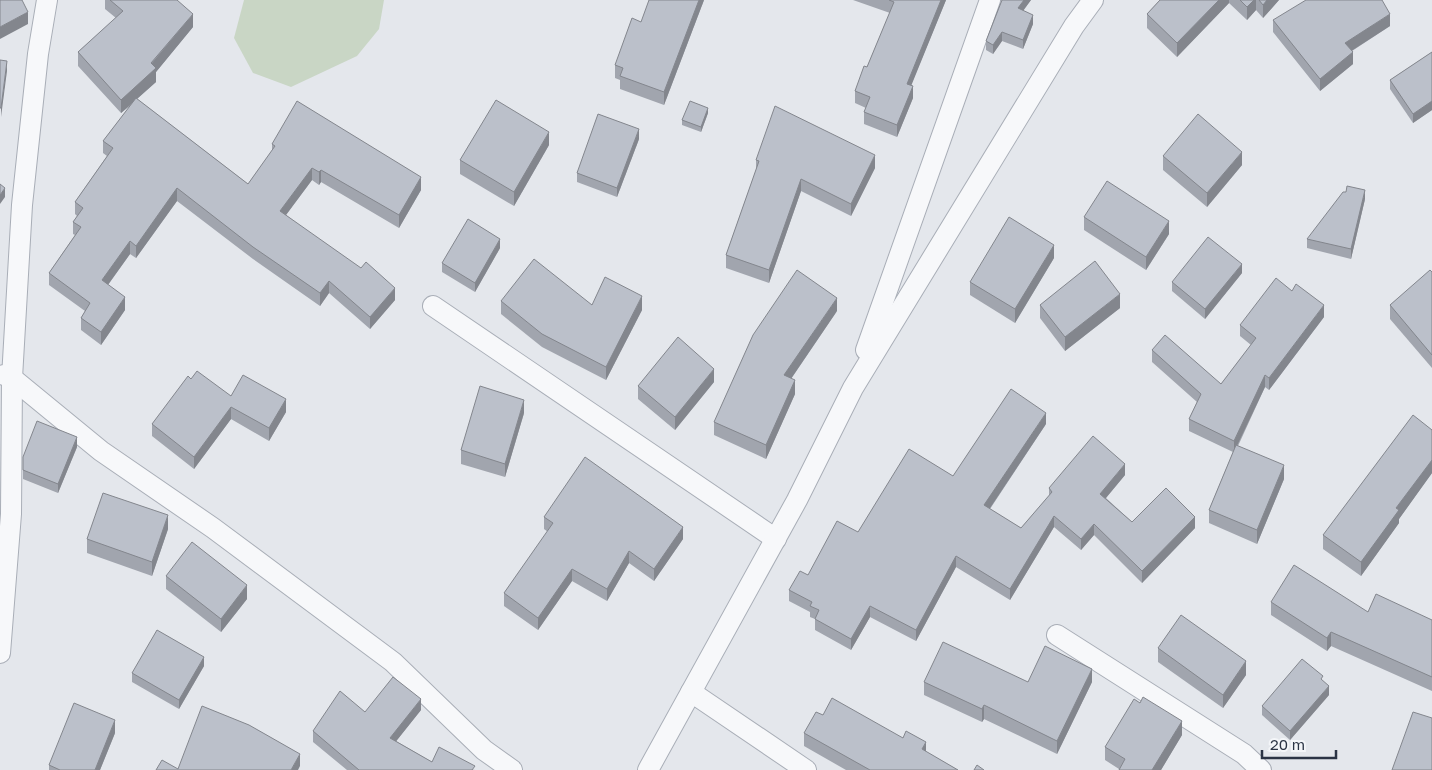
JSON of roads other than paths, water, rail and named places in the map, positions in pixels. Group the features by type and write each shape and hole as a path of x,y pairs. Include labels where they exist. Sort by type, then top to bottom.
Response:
{"street":[{"path":"0,653 11,514 6,376 38,54 47,0"},
{"path":"852,388 990,0"},
{"path":"648,770 776,539 852,388 1074,26 1093,0"},
{"path":"433,306 776,539"},
{"path":"6,376 101,451 213,528 393,662 484,750 512,770"},
{"path":"1057,635 1244,754 1261,770"},
{"path":"691,692 806,770"}]}
